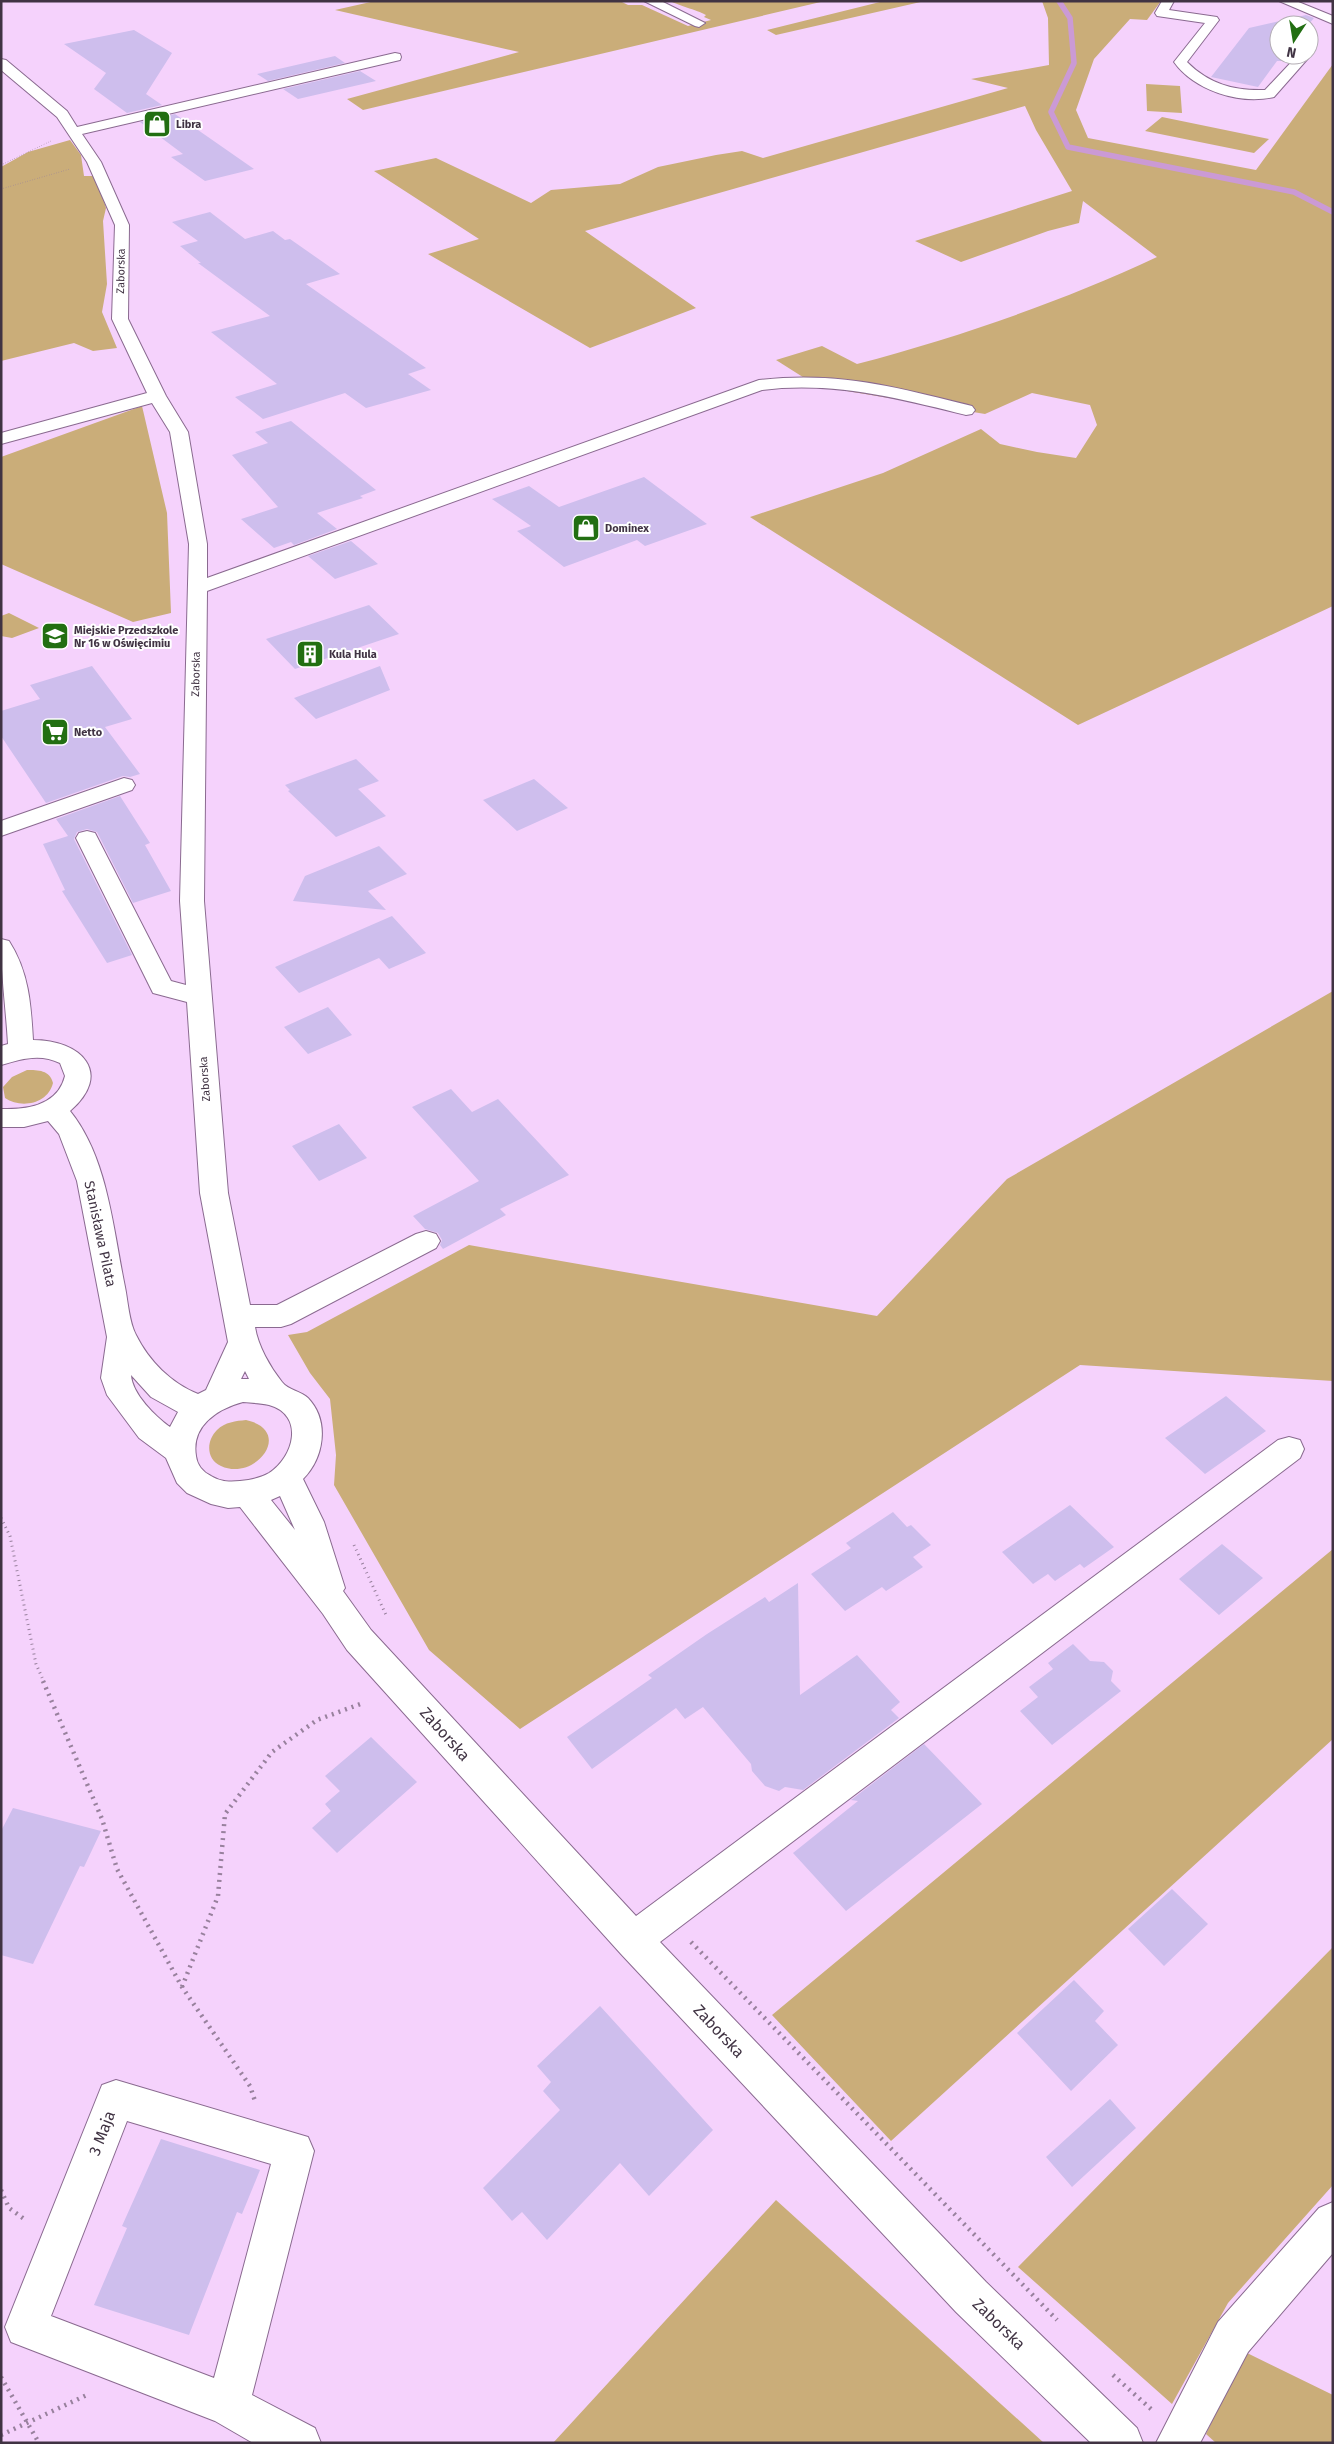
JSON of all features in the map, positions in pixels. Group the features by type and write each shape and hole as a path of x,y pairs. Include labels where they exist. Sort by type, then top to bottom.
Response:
{"street":[{"path":"650,1 686,17 700,18"},
{"path":"1168,1 1161,13 1213,20 1180,62 1192,76 1224,92 1248,95 1269,94 1296,65"},
{"path":"1285,1 1333,20"},
{"path":"75,134 395,57"},
{"name":"Zaborska","path":"2,65 62,114 94,162 122,225 120,319 157,396 179,432 198,544 192,901 214,1193 241,1329 272,1392"},
{"path":"197,588 759,385 794,381 848,385 900,394 966,410"},
{"path":"1,439 157,396"},
{"path":"3,825 124,785"},
{"path":"87,838 162,987 199,998"},
{"path":"1,947 7,955 18,998 11,1052 38,1048 54,1050 66,1056 75,1065 78,1076 75,1088 66,1099 53,1109 37,1116 19,1119 1,1118"},
{"name":"Stanisława Pilata","path":"53,1109 71,1131 90,1181 121,1337 116,1378 122,1395 134,1413 179,1451"},
{"path":"209,1403 241,1329 281,1316 426,1241"},
{"name":"Stanisława Pilata","path":"121,1337 153,1383 175,1399 209,1403"},
{"path":"243,1390 272,1392 294,1403 305,1416 309,1430 308,1447 300,1462 287,1477 269,1488 248,1494 228,1495 208,1490 193,1481 182,1467 179,1451 181,1436 188,1421 209,1403 243,1390"},
{"path":"634,1941 665,1915 1289,1449"},
{"name":"Zaborska","path":"287,1477 308,1522 334,1604"},
{"name":"Zaborska","path":"248,1494 334,1604 359,1640 634,1941 971,2297 1122,2443"},
{"name":"3 Maja","path":"228,2405 294,2151 116,2099 26,2327 228,2405 279,2439"},
{"path":"1179,2439 1233,2337 1333,2222"}],"path":[{"path":"1,165 45,142 75,134"},
{"path":"1,189 94,162"},
{"path":"1,1518 10,1536 36,1664 102,1819 117,1869 182,1987 250,2086 268,2143"},
{"path":"353,1544 386,1617"},
{"path":"182,1987 218,1896 225,1814 272,1752 317,1720 363,1703"},
{"path":"665,1915 1063,2327"},
{"path":"1,2190 9,2208"},
{"path":"1,2435 138,2370"},
{"path":"1112,2373 1179,2439"},
{"path":"1,2377 39,2443"}],"shaded area":[{"path":"375,1 620,1 628,5 642,5 688,26 711,20 704,17 706,15 704,14 670,1 825,1 363,110 347,99 519,52 335,10"},
{"path":"884,1 925,1 776,35 767,30"},
{"path":"1042,1 1161,1 1147,20 1130,19 1094,59 1076,110 1088,138 1256,170 1333,64 1333,606 1078,725 750,517 883,473 981,429 1000,444 1076,458 1097,425 1090,405 1032,393 985,414 817,386 776,360 822,346 857,364 971,330 1047,304 1157,257 1083,201 1079,223 1048,231 961,262 915,241 1072,191 1036,130 1025,106 585,231 696,308 590,348 428,254 479,239 374,171 436,158 531,203 551,190 620,184 658,167 716,155 742,151 763,158 1008,88 971,79 1049,65 1048,18"},
{"path":"1146,84 1180,86 1182,113 1147,111"},
{"path":"1162,117 1269,139 1254,153 1145,131"},
{"path":"70,140 81,155 84,176 93,176 98,181 106,208 103,221 107,284 102,312 117,348 93,351 74,343 1,361 1,167 28,152"},
{"path":"142,406 167,513 171,613 133,622 1,564 1,457"},
{"path":"9,613 39,628 12,638 1,636 1,616"},
{"path":"1333,991 1333,1381 1080,1365 520,1729 429,1650 334,1485 336,1455 330,1399 310,1373 288,1335 307,1332 469,1245 877,1316 1007,1179"},
{"path":"27,1070 39,1071 49,1075 53,1083 46,1096 26,1104 5,1098 3,1087 12,1077"},
{"path":"246,1420 260,1426 268,1434 269,1444 265,1453 257,1461 246,1467 234,1469 216,1463 209,1450 213,1434 220,1427 227,1424"},
{"path":"1333,1549 1333,1739 891,2141 772,2015"},
{"path":"1333,1947 1333,2185 1228,2303 1172,2404 1018,2267"},
{"path":"776,2200 1044,2443 553,2443"},
{"path":"1245,2352 1333,2395 1333,2443 1216,2443 1206,2434"}],"building":[{"path":"1269,23 1269,65 1274,65 1258,87 1211,77 1249,28"},
{"path":"134,30 172,53 146,94 162,105 127,113 94,89 106,73 64,44"},
{"path":"335,56 345,63 268,81 257,74"},
{"path":"360,71 376,81 298,99 283,89"},
{"path":"175,114 254,169 205,181 171,157 183,154 140,122"},
{"path":"210,212 245,239 273,231 285,240 290,239 340,274 306,284 426,368 408,374 431,390 366,408 345,393 263,419 235,397 277,384 211,332 270,316 198,263 201,263 180,246 198,241 172,222"},
{"path":"291,421 376,490 360,496 363,498 317,513 337,529 294,545 291,542 274,548 241,519 278,507 232,455 268,443 255,432"},
{"path":"644,477 707,524 645,546 637,540 564,567 517,531 531,526 492,499 529,486 559,507"},
{"path":"351,541 378,564 335,579 308,556"},
{"name":"Kula Hula","path":"369,605 399,634 295,669 266,639"},
{"name":"Netto","path":"92,666 132,719 105,727 140,774 130,777 123,776 46,803 1,736 1,711 40,699 30,685"},
{"path":"380,666 390,690 316,719 294,698"},
{"path":"356,759 379,781 358,789 386,816 336,837 288,791 290,790 285,785"},
{"path":"534,779 568,808 517,831 483,800"},
{"path":"120,796 150,843 145,845 171,891 133,903 97,832 87,829 77,832 74,839 132,955 107,963 62,891 65,890 43,844 68,836 56,819"},
{"path":"379,846 407,874 368,891 386,910 293,901 305,876"},
{"path":"392,916 426,953 389,969 379,958 299,993 275,967"},
{"path":"328,1007 352,1035 308,1054 284,1027"},
{"path":"451,1089 472,1112 498,1099 569,1175 500,1209 506,1215 443,1249 440,1245 442,1240 438,1233 425,1229 413,1216 479,1181 412,1107"},
{"path":"339,1124 367,1158 319,1181 292,1146"},
{"path":"1226,1396 1266,1431 1205,1474 1165,1438"},
{"path":"1070,1505 1114,1547 1084,1568 1080,1564 1055,1581 1048,1574 1033,1584 1002,1552"},
{"path":"893,1512 907,1527 911,1525 931,1545 913,1557 923,1567 886,1591 882,1587 845,1611 811,1574 851,1548 846,1543"},
{"path":"1222,1544 1263,1578 1219,1615 1179,1579"},
{"path":"798,1583 800,1695 857,1655 900,1702 891,1710 899,1718 803,1790 785,1787 779,1791 765,1786 752,1771 751,1764 703,1707 685,1719 676,1708 592,1769 567,1737 652,1678 648,1675 707,1634 765,1597 769,1602"},
{"path":"1073,1644 1090,1661 1104,1662 1113,1671 1111,1681 1121,1691 1052,1745 1020,1711 1038,1697 1029,1687 1053,1669 1048,1663"},
{"path":"371,1737 417,1782 337,1853 312,1828 331,1811 325,1804 340,1791 325,1776"},
{"path":"924,1744 982,1804 846,1911 793,1853 858,1801 851,1800"},
{"path":"13,1808 101,1831 84,1867 80,1866 33,1964 1,1955 1,1831"},
{"path":"1172,1889 1208,1924 1164,1966 1128,1929"},
{"path":"1074,1980 1104,2011 1095,2021 1118,2045 1071,2091 1017,2033"},
{"path":"600,2006 713,2130 649,2196 620,2163 547,2240 522,2212 512,2221 483,2188 560,2110 543,2091 551,2082 537,2066"},
{"path":"1110,2099 1136,2128 1072,2187 1046,2157"},
{"path":"161,2139 260,2170 242,2214 237,2212 189,2335 94,2305 127,2228 122,2226"}],"waterway":[{"path":"1059,1 1070,18 1074,63 1051,112 1068,147 1294,192 1333,212"}],"place":[{"name":"Libra","path":"157,124"},
{"name":"Dominex","path":"586,528"},
{"name":"Miejskie Przedszkole Nr 16 w Oświęcimiu","path":"55,636"},
{"name":"Kula Hula","path":"310,654"},
{"name":"Netto","path":"55,732"}]}
